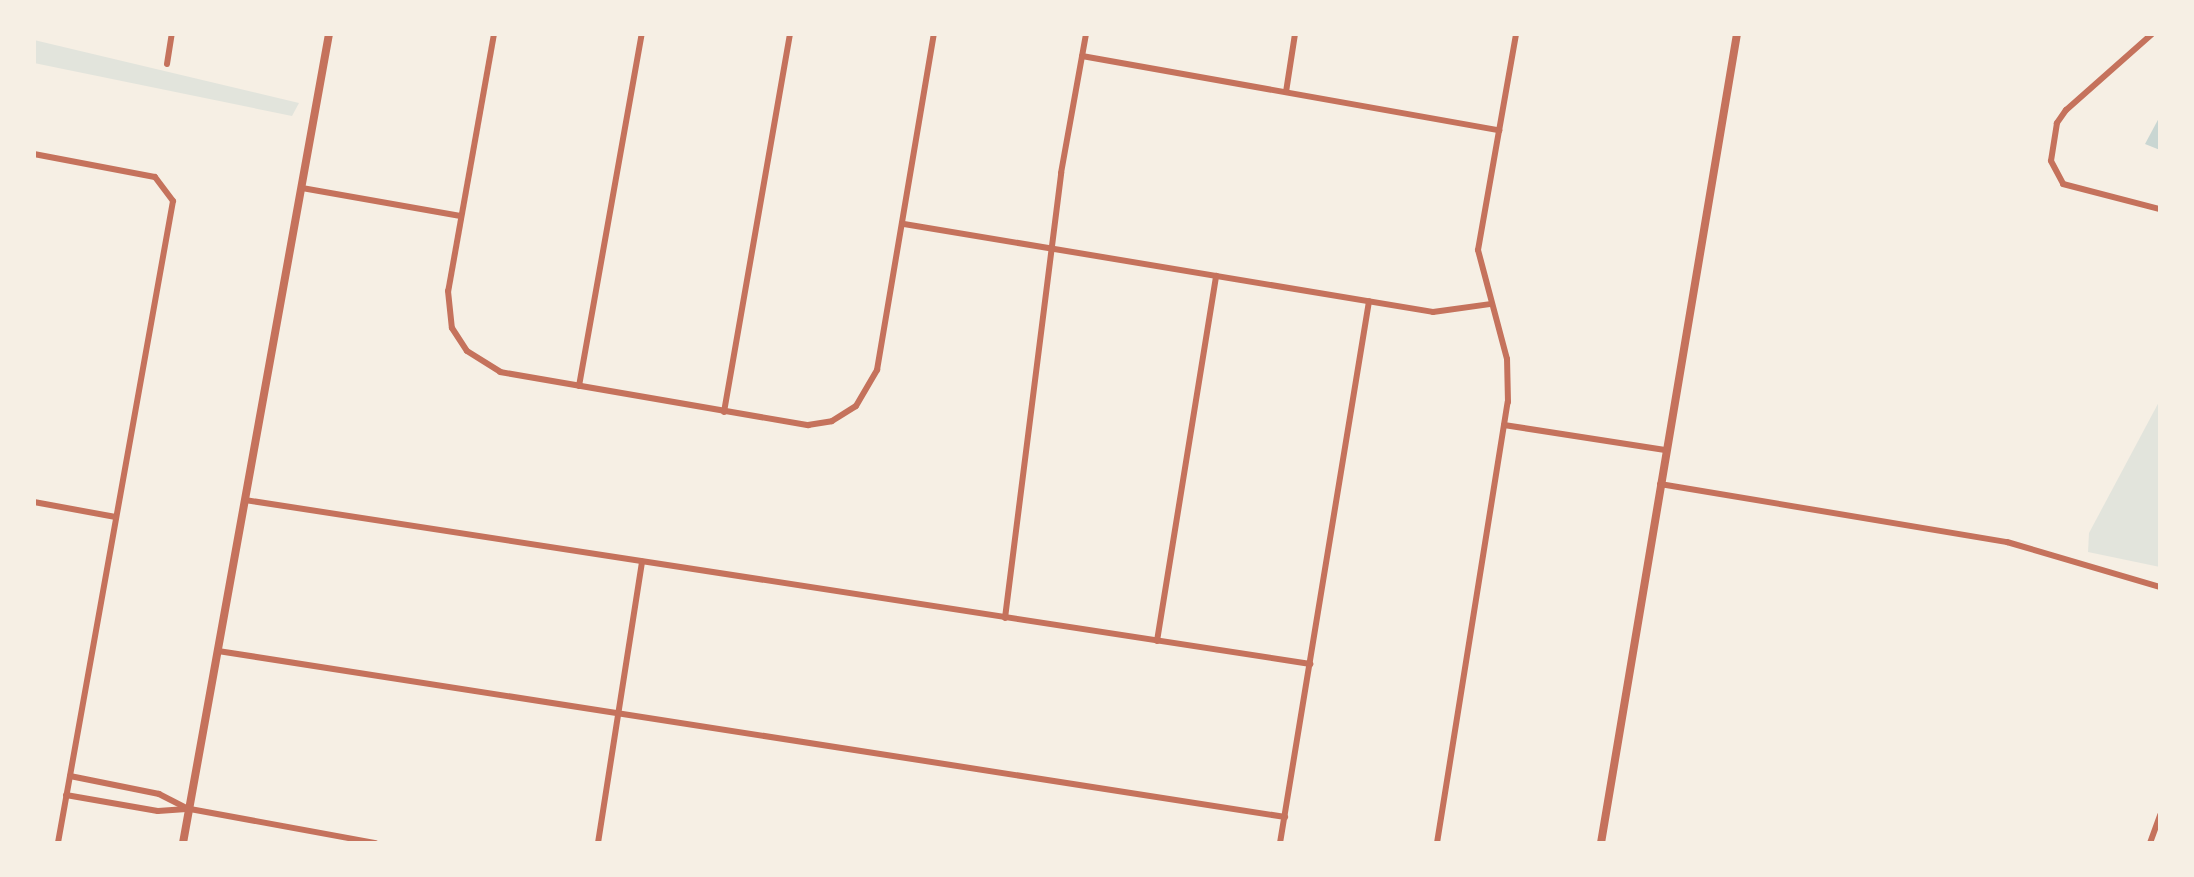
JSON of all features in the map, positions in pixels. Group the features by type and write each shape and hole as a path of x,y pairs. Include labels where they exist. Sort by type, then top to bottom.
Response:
{"street":[{"path":"167,64 172,34"},
{"path":"183,843 329,34"},
{"path":"494,34 451,270 448,315 458,340 474,358 500,372 808,425 844,415 872,385 904,224 934,34"},
{"path":"579,386 642,34"},
{"path":"724,412 790,34"},
{"path":"1005,618 1052,249 1086,34"},
{"path":"1286,92 1295,34"},
{"path":"1437,843 1504,425 1509,376 1478,250 1516,34"},
{"path":"1601,843 1737,34"},
{"path":"2152,34 2066,110 2057,123 2051,161 2063,184 2160,209"},
{"path":"1082,56 1499,130"},
{"path":"34,154 155,177 173,201 58,843"},
{"path":"302,188 461,216"},
{"path":"904,224 1451,314 1491,304"},
{"path":"1157,641 1216,276"},
{"path":"1280,843 1369,301"},
{"path":"1504,425 1665,450"},
{"path":"1660,484 2007,542 2160,587"},
{"path":"245,500 1310,664"},
{"path":"34,502 116,517"},
{"path":"598,843 642,561"},
{"path":"218,651 1285,817"},
{"path":"70,776 159,794 190,809"},
{"path":"66,795 158,811 190,809 376,843"},
{"path":"2150,843 2160,815"}],"shaded area":[{"path":"34,40 299,103 292,116 34,63"},
{"path":"2160,116 2160,150 2145,144"},
{"path":"2160,400 2160,567 2088,552 2089,533"}]}
